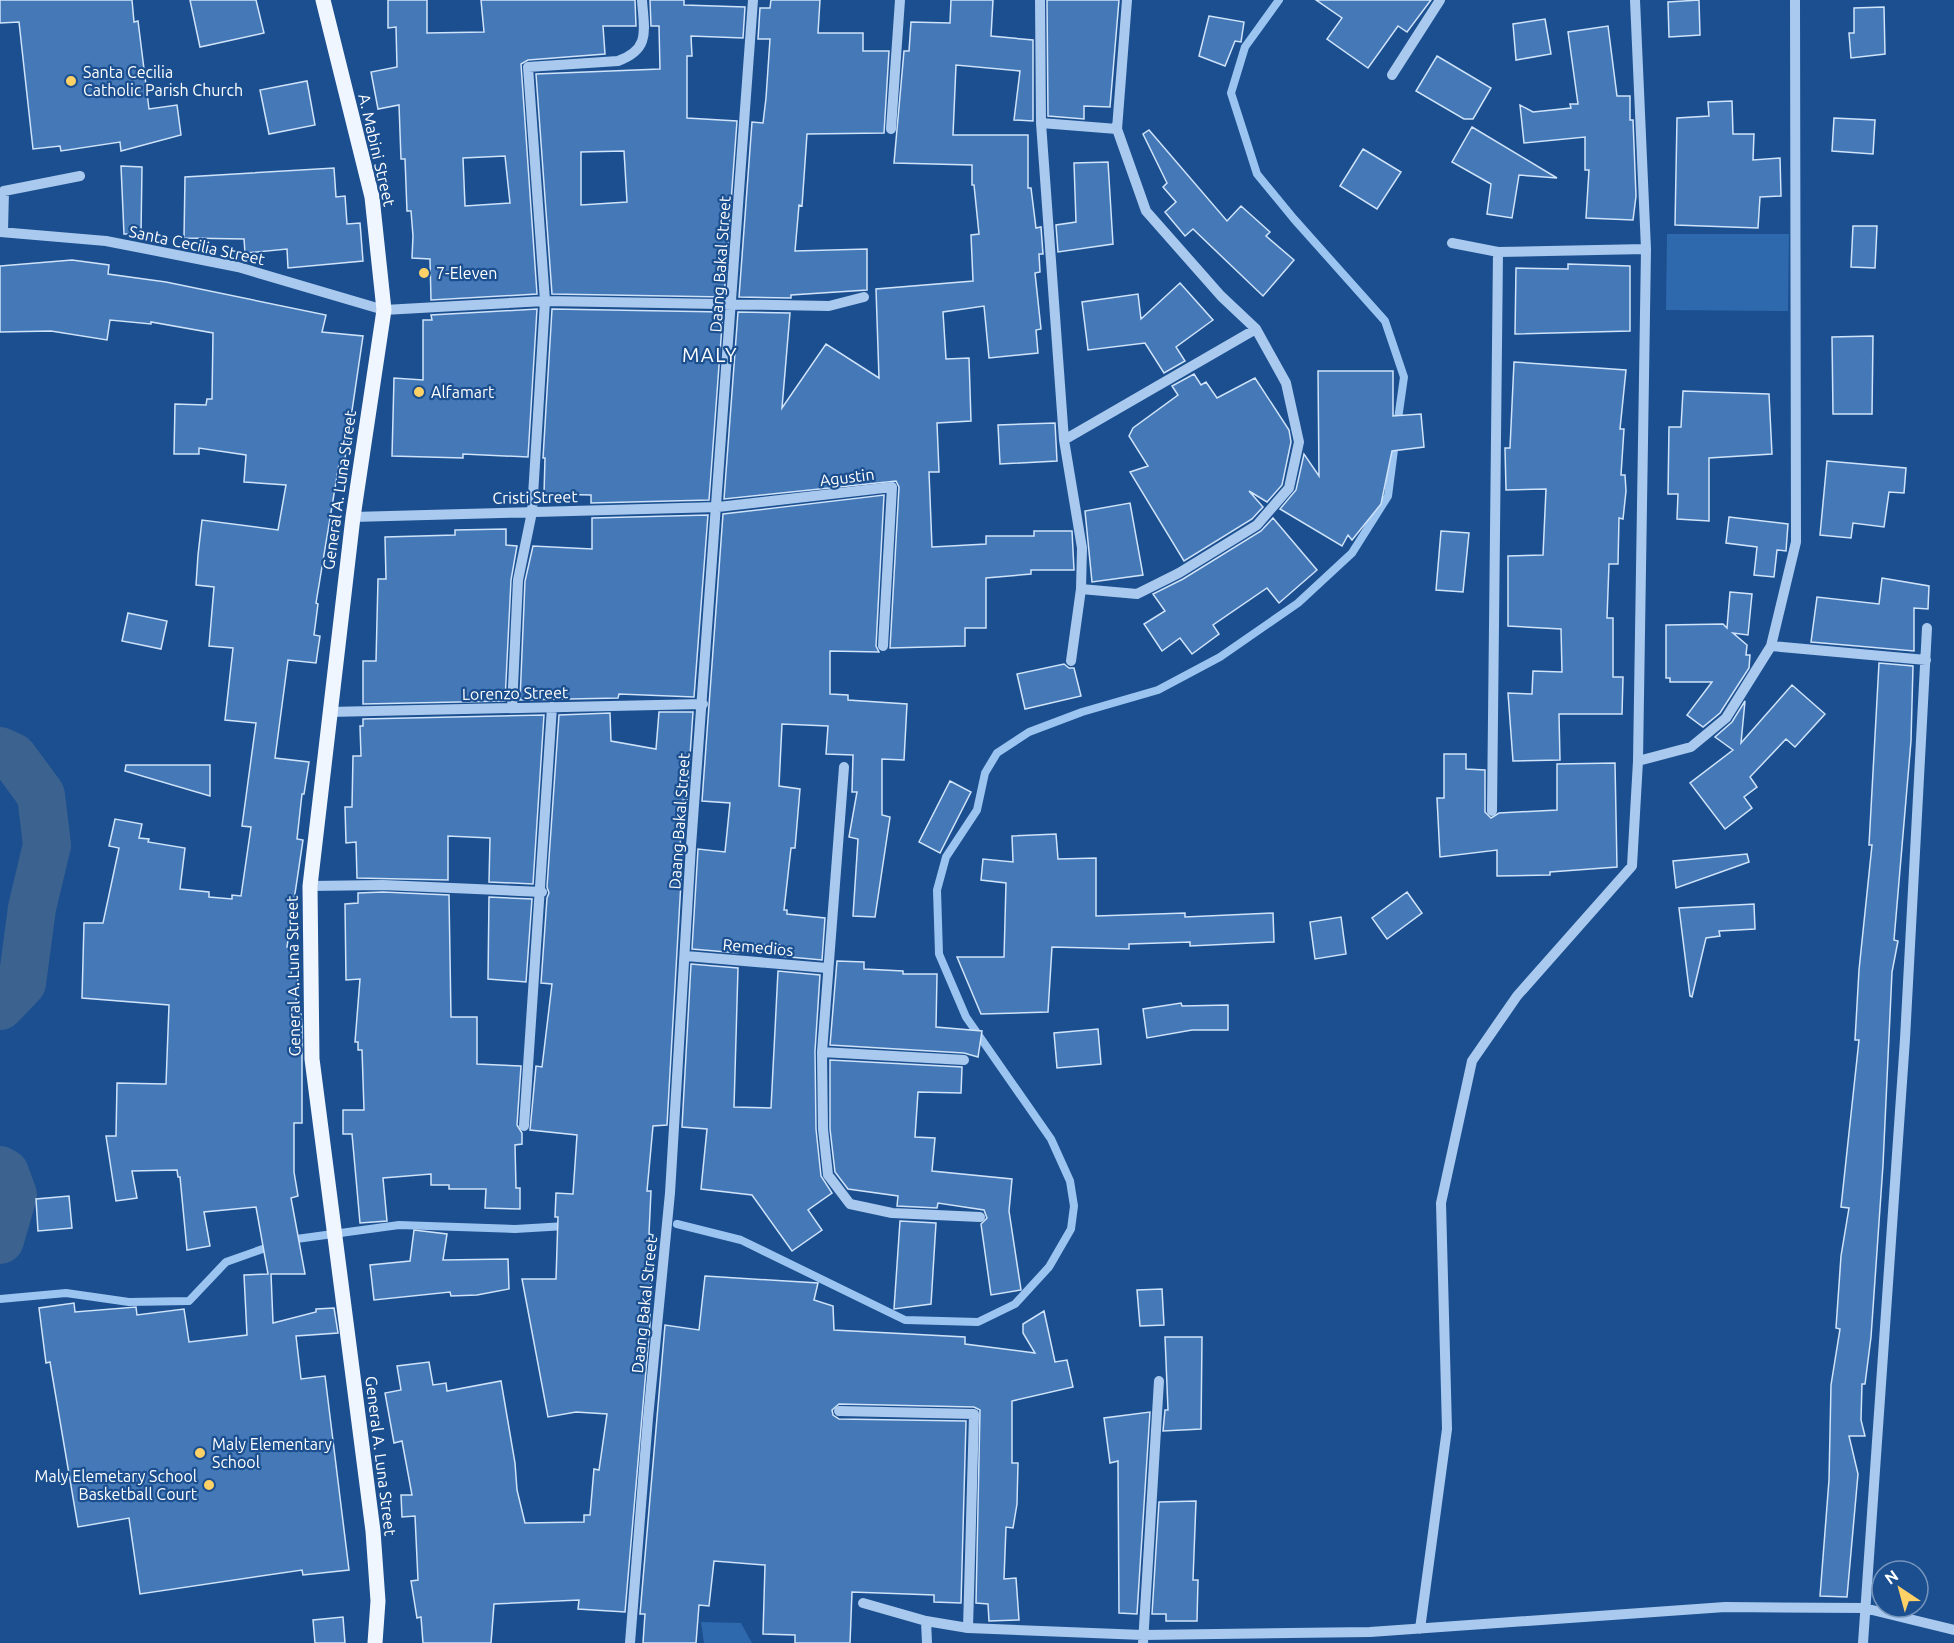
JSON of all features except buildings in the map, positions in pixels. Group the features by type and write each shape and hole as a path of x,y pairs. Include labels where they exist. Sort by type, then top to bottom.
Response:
{"main road":[{"name":"A. Mabini Street","path":"323,0 372,197 384,310"},
{"name":"General A. Luna Street","path":"375,1643 378,1601 373,1531 312,1059 310,886 328,712 353,517 384,310"}],"street":[{"path":"512,708 518,580 532,512 544,301 528,67 618,61 630,57 639,50 644,41 642,0"},
{"name":"Daang Bakal Street","path":"630,1643 648,1418 670,1193 753,0"},
{"path":"891,129 900,0"},
{"path":"1040,0 1041,123 1064,440 1082,548 1081,589 1071,661"},
{"path":"1081,589 1137,594 1179,573 1257,525 1289,488 1299,442 1286,383 1256,328 1221,296 1146,211 1117,129 1127,0"},
{"path":"1392,75 1440,0"},
{"path":"1420,1629 1447,1429 1441,1203 1472,1061 1517,996 1632,866 1638,761 1646,249 1635,0"},
{"path":"1638,761 1691,747 1726,718 1771,646 1796,542 1795,0"},
{"path":"1041,123 1117,129"},
{"path":"1,231 4,191 80,176"},
{"name":"Santa Cecilia Street","path":"1,231 106,241 238,267 384,310 544,301 829,306 864,297"},
{"path":"1452,243 1498,252 1646,249"},
{"path":"1492,811 1498,252"},
{"path":"1064,440 1256,328"},
{"name":"Agustin","path":"718,507 892,487 883,646"},
{"name":"Cristi Street","path":"353,517 718,507"},
{"path":"1863,1643 1905,1039 1927,628"},
{"path":"1771,646 1926,660"},
{"name":"Lorenzo Street","path":"328,712 703,704"},
{"path":"524,1126 542,892 552,707"},
{"path":"844,767 822,1052 823,1129 828,1176 850,1204 891,1214 980,1216"},
{"path":"310,886 383,885 542,892"},
{"name":"Remedios","path":"686,956 827,968"},
{"path":"822,1052 964,1060"},
{"path":"1143,1639 1159,1381"},
{"path":"839,1411 974,1414 968,1628"},
{"path":"863,1603 926,1621 968,1628 1143,1639 1420,1629 1725,1607 1864,1608 1954,1630"},
{"path":"926,1621 927,1643"}],"shaded area":[{"path":"1667,234 1789,234 1788,311 1666,310"},
{"path":"701,1622 741,1623 752,1643 704,1643"}],"waterway":[{"path":"1279,0 1245,47 1231,93 1257,174 1385,321 1404,377 1397,426"},
{"path":"677,1224 741,1240 905,1320 978,1322 1015,1304 1049,1267 1071,1229 1074,1206 1070,1181 1051,1139 966,1017 939,954 937,890 946,857 977,810 985,773 997,753 1029,732 1082,712 1158,690 1220,657 1298,603 1352,553 1388,496 1395,442"},
{"path":"0,751 13,757 41,795 47,845 32,908 22,983 0,1006"},
{"path":"0,1170 5,1173 13,1195 0,1240"},
{"path":"289,1240 399,1225 515,1229 566,1226"},
{"path":"0,1299 66,1293 129,1302 189,1301 226,1262 274,1245"}],"place":[{"name":"Santa Cecilia Catholic Parish Church","path":"71,81"},
{"name":"7-Eleven","path":"424,273"},
{"name":"Alfamart","path":"419,392"},
{"name":"Maly Elementary School","path":"200,1453"},
{"name":"Maly Elemetary School Basketball Court","path":"209,1485"}],"district":[{"name":"MALY","path":"710,354"}]}
